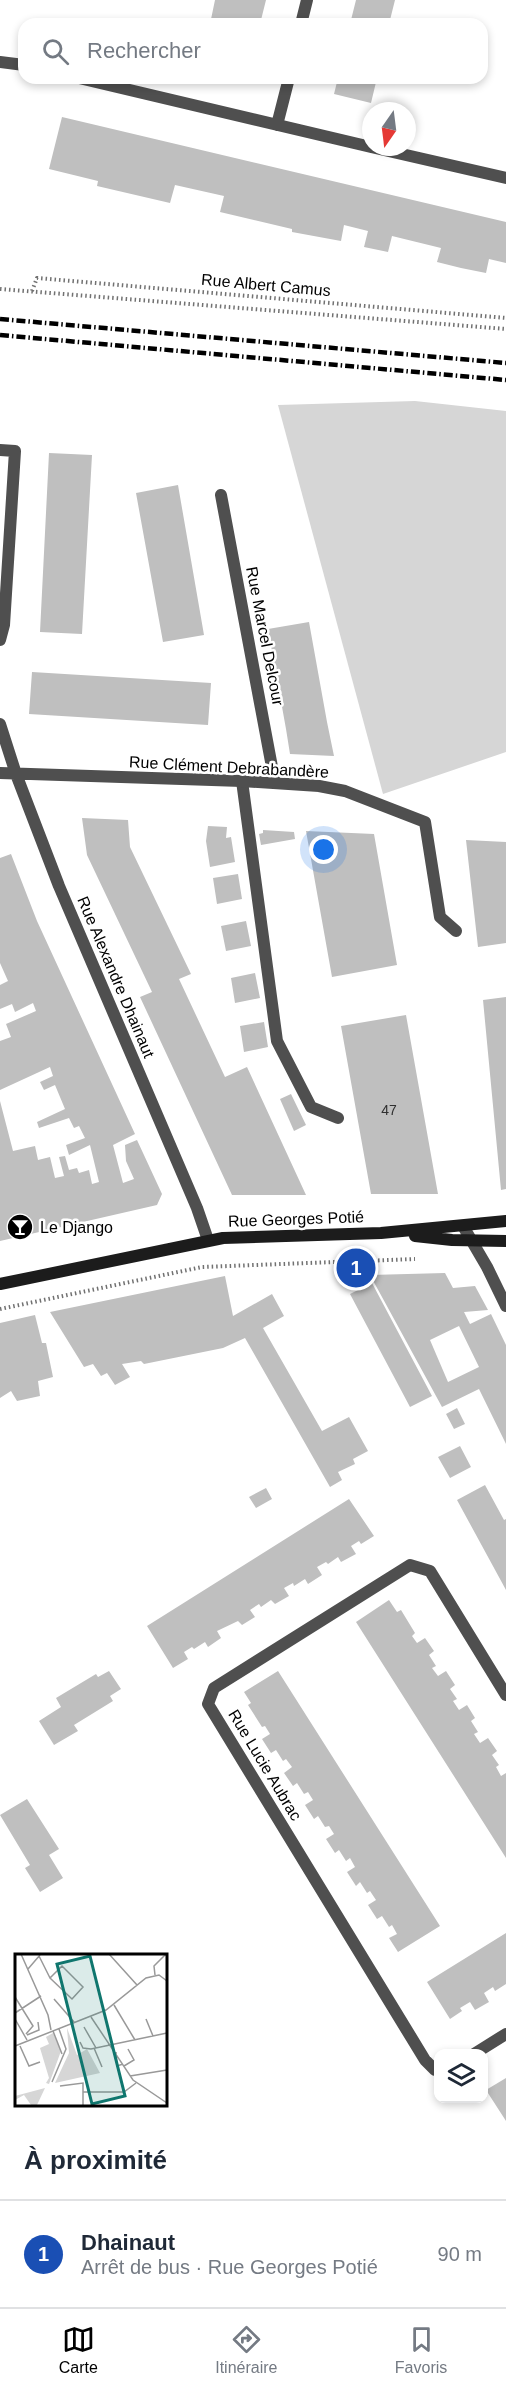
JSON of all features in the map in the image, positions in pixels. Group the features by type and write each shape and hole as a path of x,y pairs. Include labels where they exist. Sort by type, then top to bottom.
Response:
{"main road":[{"name":"Rue Georges Potié","path":"0,1284 208,1240 264,1235 381,1233 506,1221"},
{"name":"Rue Georges Potié","path":"381,1233 506,1241"}],"street":[{"path":"302,18 307,0"},
{"path":"0,62 18,64"},
{"path":"104,84 362,145"},
{"path":"277,125 287,84"},
{"path":"410,156 506,178"},
{"path":"0,450 15,451 4,625 0,640"},
{"name":"Rue Marcel Delcour","path":"221,495 275,783"},
{"name":"Rue Alexandre Dhainaut","path":"0,724 16,774 67,905 197,1208 208,1240"},
{"name":"Rue Clément Debrabandère","path":"0,773 242,781 345,791 425,822 440,917 456,931"},
{"path":"242,781 277,1041 311,1107 338,1118"},
{"path":"463,1226 506,1306"},
{"name":"Rue Lucie Aubrac","path":"434,2069 425,2060 208,1704 213,1688 410,1565 430,1571 506,1695"},
{"path":"482,2049 506,2034"}],"path":[{"name":"Rue Albert Camus","path":"32,291 37,278 506,318"},
{"name":"Rue Albert Camus","path":"0,289 506,329"},
{"path":"0,1310 224,1264 425,1260"}],"shaded area":[{"path":"415,401 506,411 506,752 383,794 278,405"}],"building":[{"path":"215,0 266,0 262,18 211,18"},
{"path":"356,0 395,0 390,18 352,18"},
{"path":"336,84 376,84 371,102 334,94"},
{"path":"62,117 506,222 506,263 489,259 486,273 461,268 437,262 441,248 392,236 388,252 364,247 368,231 344,225 341,241 292,232 292,229 220,212 224,196 175,185 170,203 97,186 98,181 49,169"},
{"path":"49,453 92,455 82,634 40,632"},
{"path":"178,485 204,635 163,642 136,493"},
{"path":"309,622 334,756 290,754 268,629"},
{"path":"32,672 211,683 208,725 29,714"},
{"path":"82,818 128,820 130,847 191,974 179,979 225,1077 247,1067 306,1195 232,1195 140,997 152,992 87,855"},
{"path":"208,826 227,827 226,838 231,837 235,862 210,867 206,841"},
{"path":"263,830 294,832 295,839 261,845 259,834 263,833"},
{"path":"306,831 374,834 397,965 332,977"},
{"path":"466,840 506,842 506,943 478,947"},
{"path":"11,854 37,921 135,1134 113,1145 123,1183 134,1179 126,1161 125,1145 137,1140 162,1194 157,1205 0,1241 0,1101 13,1151 35,1146 38,1160 50,1157 55,1178 64,1176 59,1157 65,1156 69,1170 77,1168 79,1173 89,1170 92,1184 99,1182 90,1145 69,1155 66,1145 85,1138 79,1126 74,1128 69,1118 39,1128 37,1122 65,1109 55,1085 44,1090 40,1082 53,1076 50,1067 0,1090 0,1041 11,1037 6,1024 36,1011 33,1003 15,1012 12,1004 0,1009 0,985 8,981 0,963 0,858"},
{"path":"238,874 242,899 217,904 213,878"},
{"path":"246,921 251,946 226,951 221,926"},
{"path":"255,973 260,998 235,1003 231,978"},
{"path":"506,997 506,1189 501,1190 483,1000"},
{"path":"406,1015 438,1194 371,1194 341,1026"},
{"path":"264,1022 268,1047 244,1052 240,1026"},
{"path":"291,1094 306,1125 294,1131 280,1099"},
{"path":"445,1273 453,1288 475,1286 488,1310 464,1312 470,1324 491,1314 506,1345 506,1444 479,1389 442,1407 370,1275","holes":["459,1326 479,1367 448,1382 430,1340"]},
{"path":"225,1276 233,1316 272,1294 284,1316 263,1328 322,1431 349,1417 368,1451 353,1459 355,1464 338,1472 342,1480 330,1487 245,1338 223,1348 144,1364 141,1361 122,1364 130,1377 115,1385 107,1373 101,1376 93,1364 84,1367 50,1312"},
{"path":"372,1283 432,1396 410,1407 350,1294"},
{"path":"35,1315 42,1343 46,1343 53,1377 38,1381 40,1396 17,1401 11,1391 0,1398 0,1323"},
{"path":"457,1408 465,1424 454,1429 446,1414"},
{"path":"460,1446 471,1467 450,1478 438,1457"},
{"path":"485,1485 504,1520 506,1519 506,1590 457,1500"},
{"path":"266,1488 272,1499 256,1508 249,1497"},
{"path":"349,1499 374,1536 361,1544 359,1541 351,1546 356,1554 341,1562 338,1557 328,1564 326,1562 317,1567 322,1575 308,1584 305,1579 294,1586 293,1583 284,1588 289,1596 275,1604 271,1600 261,1607 259,1604 250,1610 255,1617 242,1625 238,1621 217,1631 221,1638 208,1647 205,1642 184,1652 188,1659 173,1668 147,1626"},
{"path":"389,1600 397,1612 401,1610 415,1633 412,1636 417,1643 425,1638 434,1651 429,1655 436,1666 432,1668 438,1676 446,1671 455,1685 450,1689 457,1699 453,1701 459,1710 467,1705 475,1718 471,1721 478,1732 474,1734 480,1743 488,1738 497,1751 492,1755 499,1765 496,1767 501,1776 506,1773 506,1858 356,1622"},
{"path":"109,1671 121,1689 110,1696 113,1701 74,1725 78,1731 54,1745 39,1721 61,1707 56,1698 96,1674 98,1677"},
{"path":"278,1671 440,1926 398,1952 389,1938 397,1934 392,1925 389,1927 382,1916 377,1919 368,1905 376,1900 370,1891 367,1893 360,1882 356,1886 347,1872 355,1867 350,1858 346,1861 339,1850 335,1853 326,1839 334,1834 329,1826 325,1827 318,1816 314,1819 305,1805 313,1800 308,1792 304,1794 297,1783 293,1786 284,1773 292,1767 286,1759 283,1761 276,1750 271,1753 262,1739 270,1734 265,1726 262,1727 248,1705 251,1703 244,1692"},
{"path":"27,1799 59,1849 49,1855 63,1878 40,1892 25,1868 30,1865 0,1815"},
{"path":"506,1933 506,1984 495,1991 493,1987 484,1993 489,2002 475,2010 470,2002 460,2008 462,2011 450,2019 427,1982"},
{"path":"506,2078 506,2121 488,2093 488,2089"}],"railway":[{"path":"0,319 506,363"},
{"path":"0,335 506,380"}],"place":[{"name":"Le Django","path":"20,1227"},
{"name":"Dhainaut","path":"356,1268"}]}
